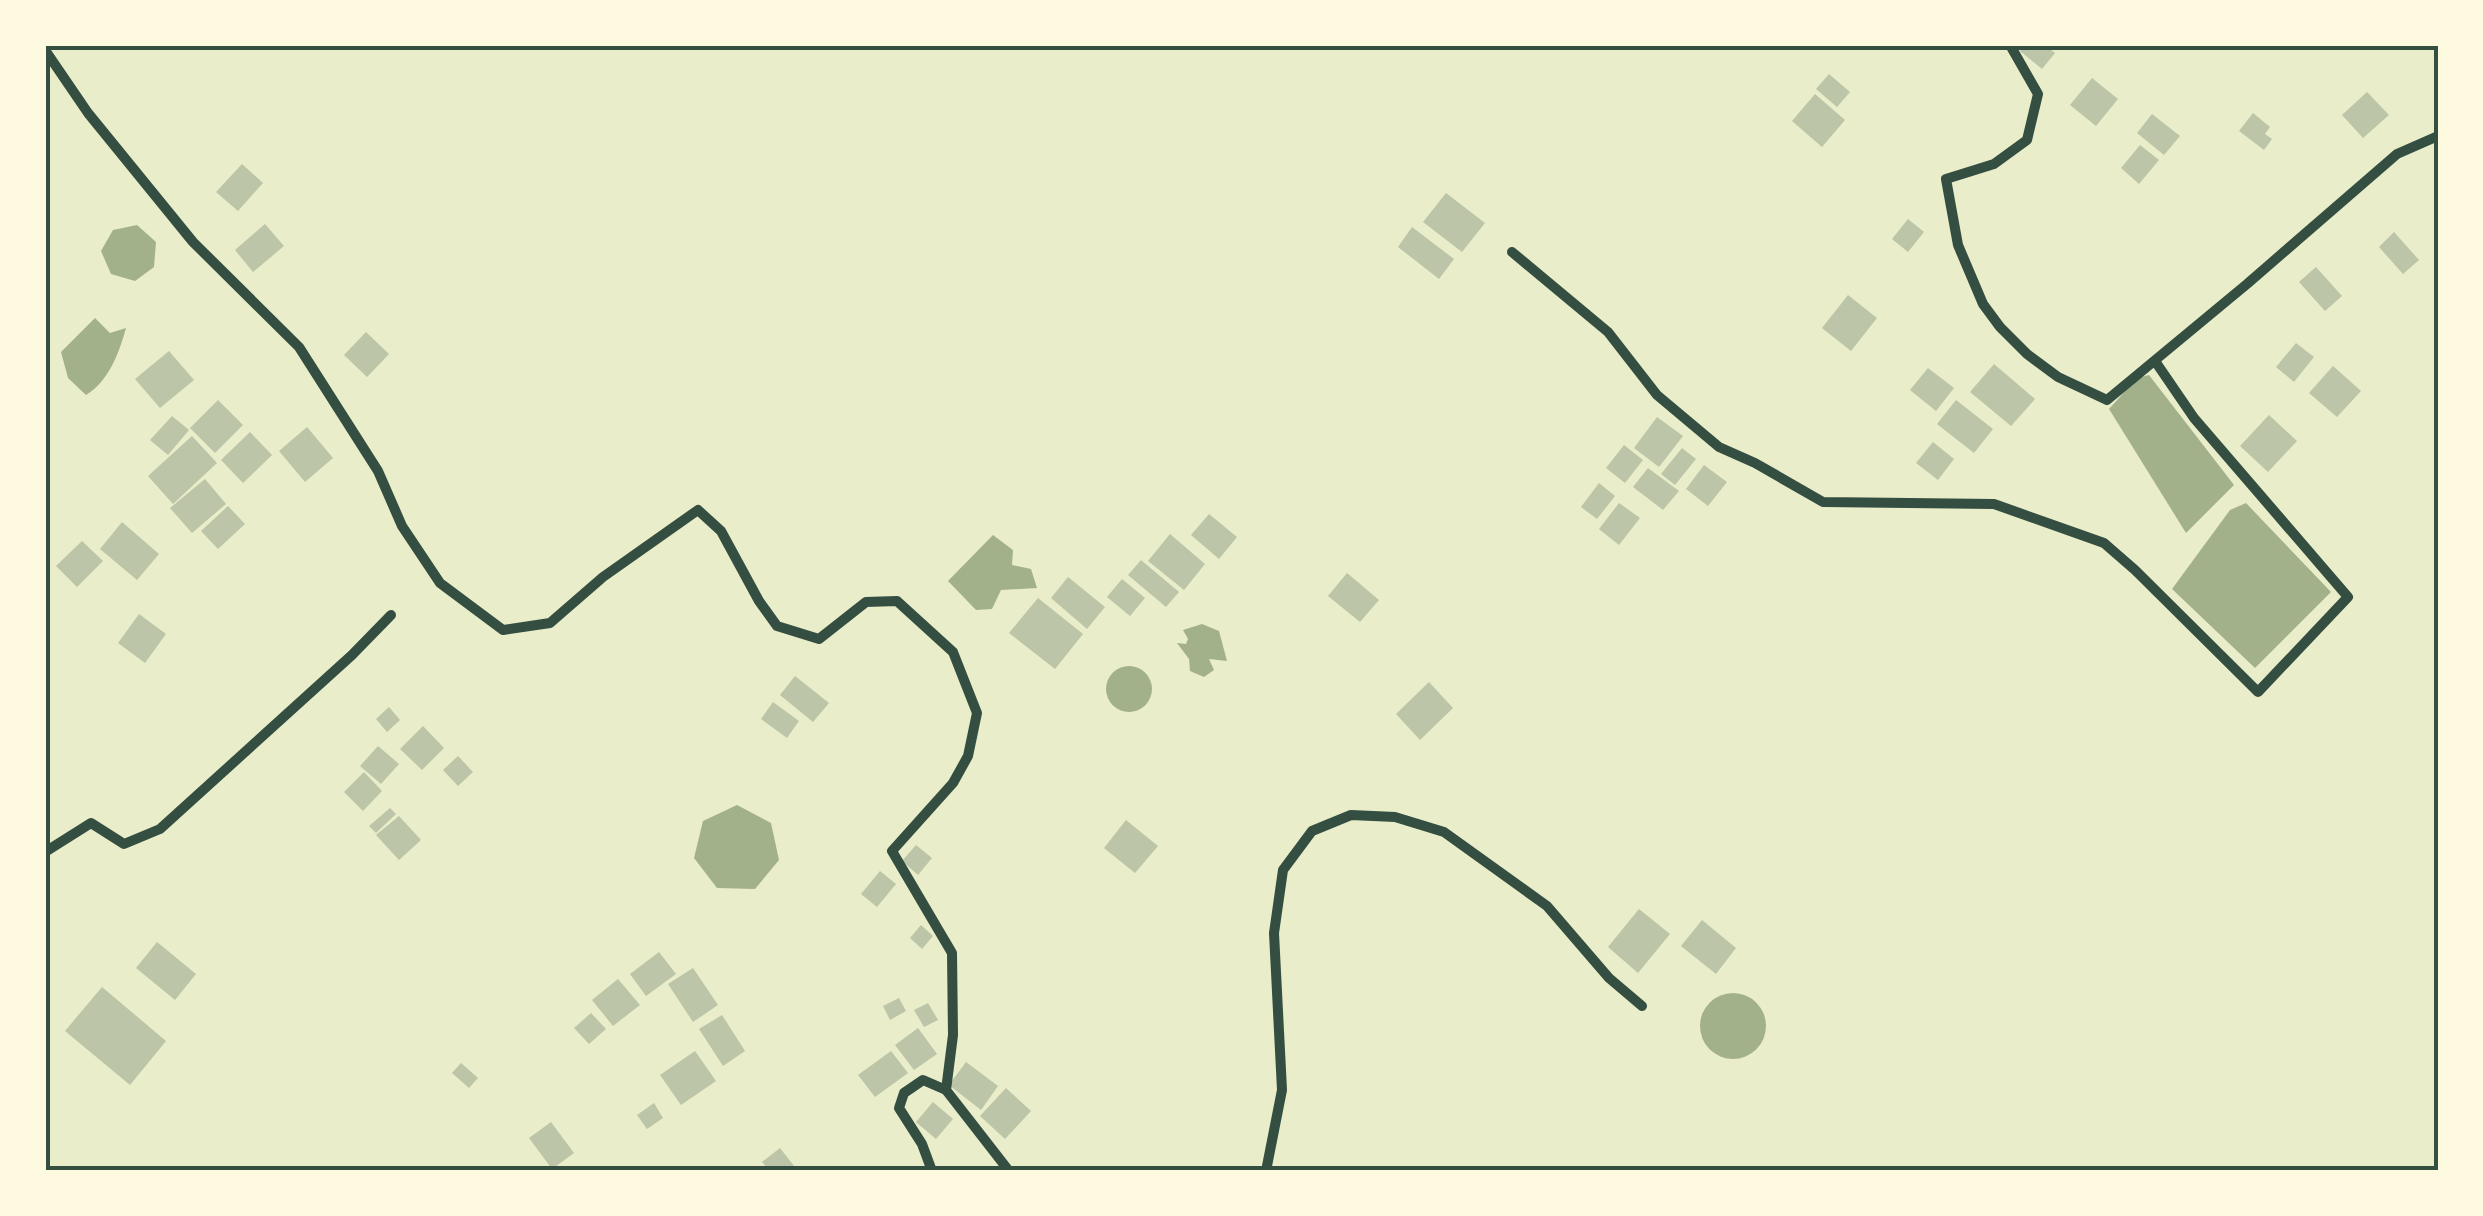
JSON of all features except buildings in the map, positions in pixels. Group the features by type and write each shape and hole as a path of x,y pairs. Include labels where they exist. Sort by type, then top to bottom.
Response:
{"street":[{"path":"2010,45 2038,94 2027,140 1994,164 1946,179 1958,245 1984,304 2000,327 2058,377 2108,400 2397,154 2438,136"},
{"path":"45,50 88,112 193,242 299,347 378,471 402,526 440,583 503,630 550,623 603,577 698,510 721,530 777,626 820,638 866,602 898,601 953,652 976,713 968,756 953,783 892,852 952,953 953,1035 946,1090"},
{"path":"1512,252 1608,332 1657,395 1719,447 1824,502 1994,504 2104,543 2258,692 2348,597 2206,433 2155,361"},
{"path":"45,852 91,823 124,844 160,828 352,655 392,614"},
{"path":"1266,1171 1282,1090 1274,934 1284,870 1312,832 1351,815 1394,817 1444,832 1546,906 1609,978 1642,1006"},
{"path":"932,1171 922,1144 899,1108 904,1092 923,1080 946,1090 1009,1171"}],"shaded area":[{"path":"137,225 156,242 154,267 135,281 111,274 101,251 113,230"},
{"path":"95,318 110,333 126,328 107,374 86,395 68,378 61,352"},
{"path":"2149,375 2234,485 2186,533 2109,409 2137,378"},
{"path":"2246,503 2331,592 2255,668 2172,589 2230,510"},
{"path":"993,535 1013,550 1012,565 1031,569 1037,588 1001,590 992,609 976,610 948,581"},
{"path":"1202,624 1219,631 1227,661 1209,659 1214,670 1204,677 1190,671 1189,659 1177,643 1186,644 1188,639 1183,630"},
{"path":"1129,666 1145,673 1152,689 1145,705 1129,712 1113,705 1106,689 1113,673"},
{"path":"737,805 771,823 779,860 755,889 717,888 694,858 703,821"},
{"path":"1733,993 1756,1003 1766,1026 1756,1049 1733,1059 1710,1049 1700,1026 1710,1003"}]}
